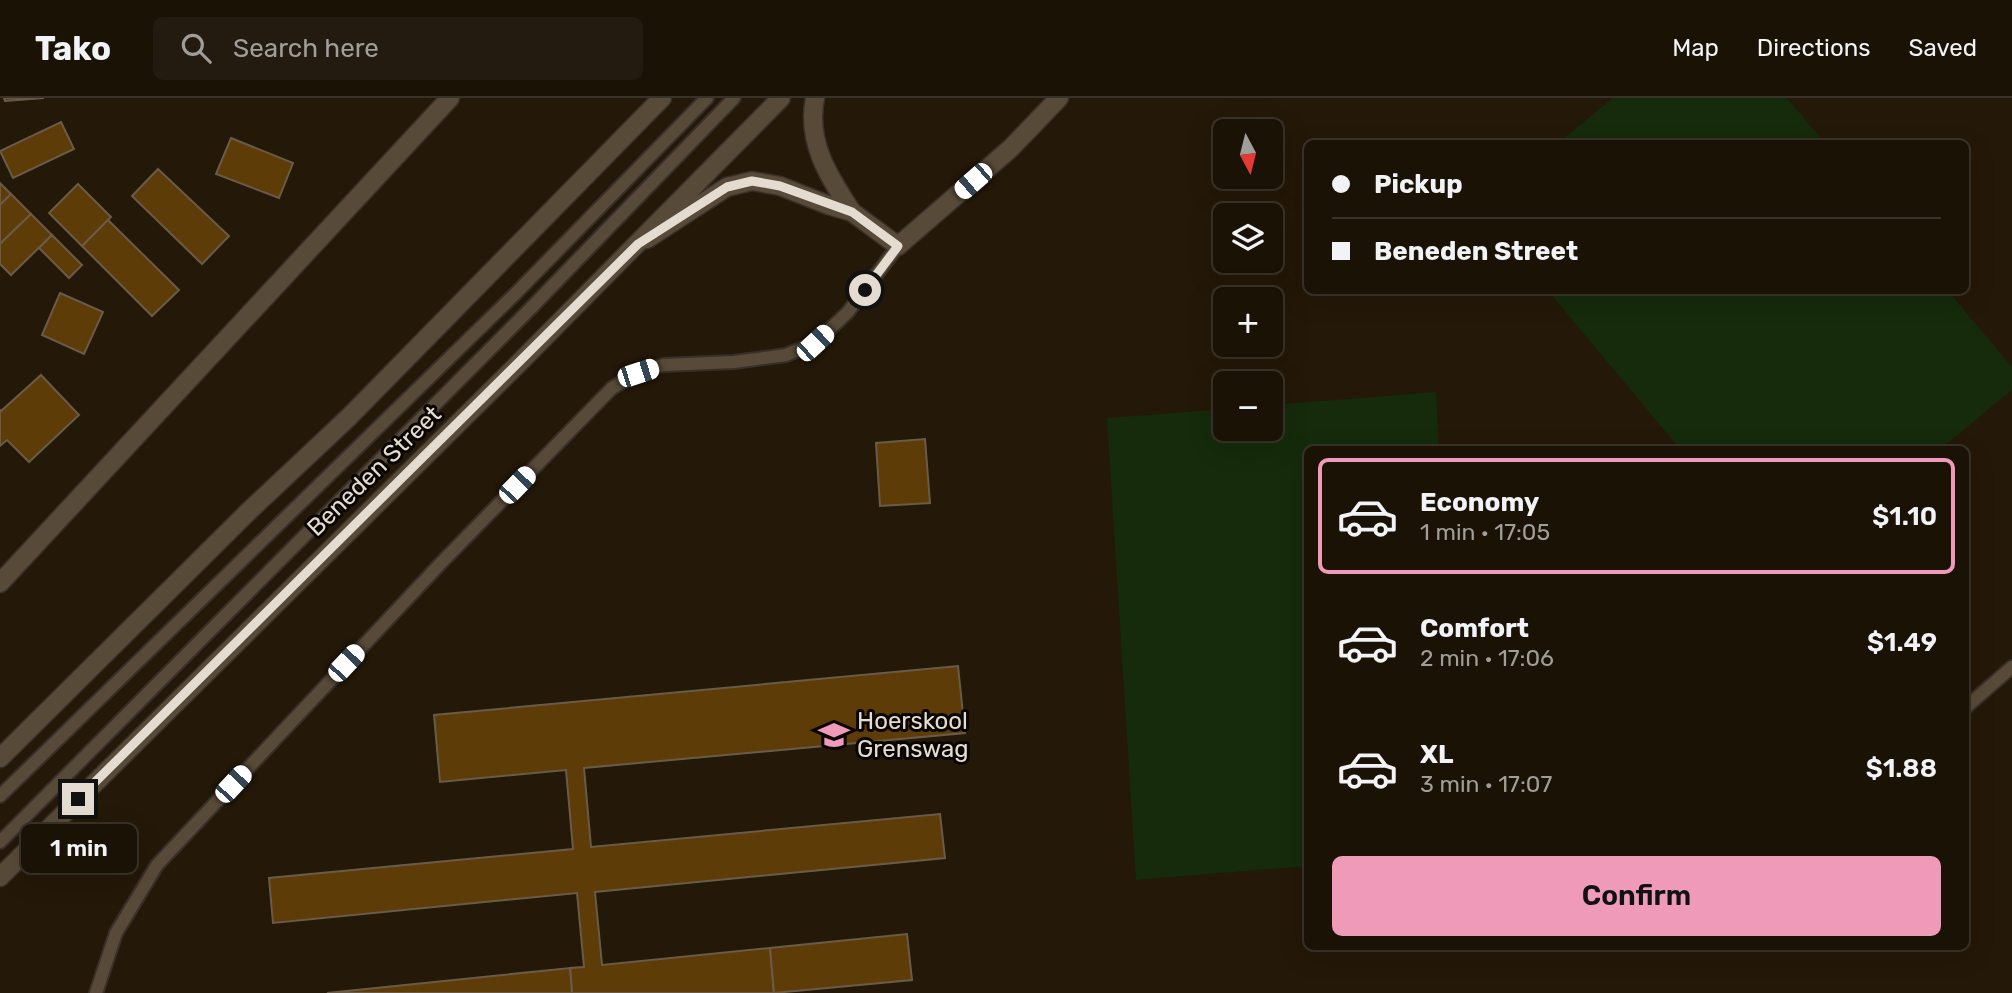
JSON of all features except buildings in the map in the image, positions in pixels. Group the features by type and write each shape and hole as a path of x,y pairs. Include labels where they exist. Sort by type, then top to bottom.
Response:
{"main road":[{"path":"0,583 450,98"},
{"path":"0,758 249,511 349,417 662,98"},
{"name":"Beneden Street","path":"0,877 638,244 781,98"},
{"path":"815,98 812,113 814,143 824,166 852,212"},
{"path":"638,244 727,187 752,181 780,186 852,212 898,246 1011,148 1059,98"}],"lane":[{"path":"0,796 515,294 707,98"},
{"path":"0,842 531,308 734,98"},
{"path":"96,993 116,933 157,865 441,562 612,388 638,373 663,365 734,362 786,355 815,343 849,312 898,246"},
{"path":"1969,705 2012,667"}],"green space":[{"path":"1613,98 1787,98 1822,140 1562,140"},
{"path":"1551,294 1951,294 2012,367 2012,390 1944,446 1678,446"},
{"path":"1436,392 1439,446 1304,446 1304,866 1136,880 1107,418 1213,410 1213,441 1283,441 1283,404"}],"place":[{"name":"Hoerskool Grenswag","path":"834,735"}],"route":[{"path":"78,799 638,244 706,198 727,187 752,181 780,186 852,212 898,246 865,290"}]}
